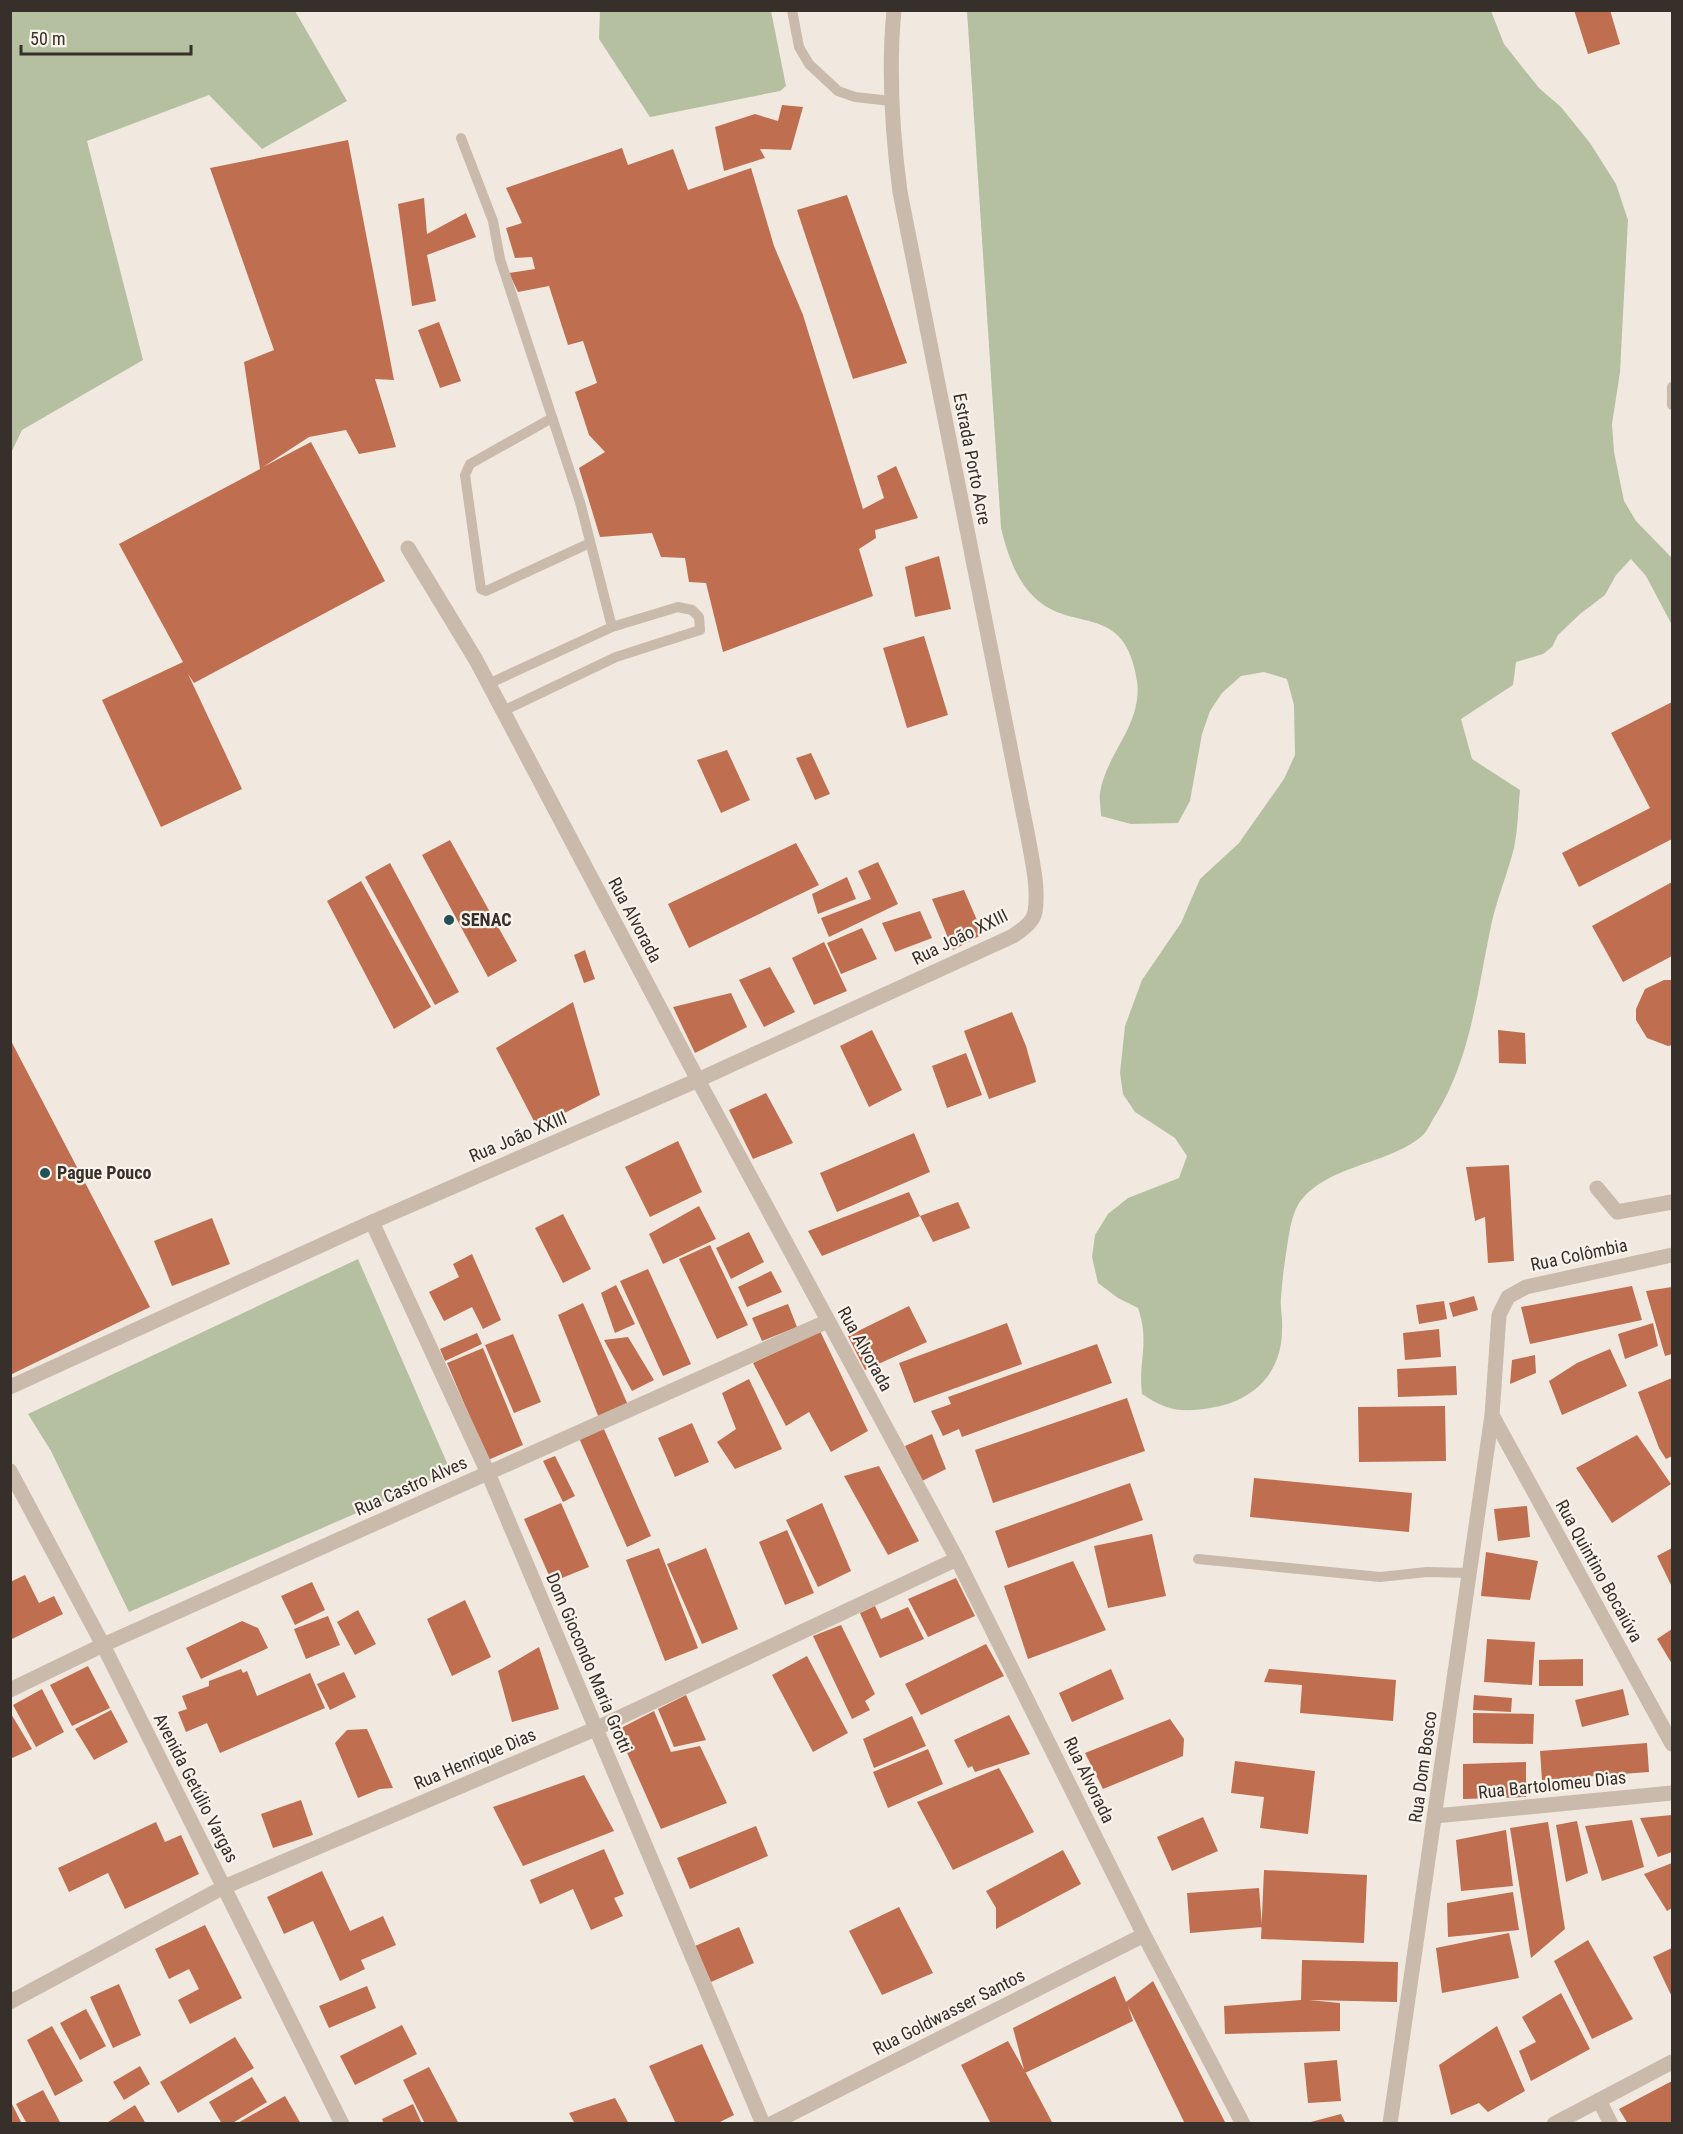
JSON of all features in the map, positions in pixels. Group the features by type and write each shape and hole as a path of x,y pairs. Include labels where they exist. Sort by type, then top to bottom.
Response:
{"street":[{"name":"Estrada Porto Acre","path":"894,10 890,74 900,192 1028,837 1034,873 1035,914"},
{"name":"Rua Alvorada","path":"408,548 440,599 503,711 698,1080 957,1558 1144,1935 1243,2124"},
{"name":"Rua João XXIII","path":"10,1387 372,1222 698,1080 1013,936 1027,926 1035,914"},
{"path":"1597,1188 1617,1212 1672,1202"},
{"name":"Dom Giocondo Maria Grotti","path":"372,1222 488,1473 763,2124"},
{"name":"Rua Colômbia","path":"1492,1416 1499,1315 1508,1297 1526,1287 1672,1255"},
{"name":"Rua Castro Alves","path":"10,1690 103,1646 828,1321"},
{"name":"Rua Dom Bosco","path":"1390,2124 1492,1416"},
{"name":"Rua Quintino Bocaiúva","path":"1492,1416 1672,1744"},
{"name":"Avenida Getúlio Vargas","path":"10,1472 103,1646 342,2124"},
{"name":"Rua Henrique Dias","path":"10,2002 224,1887 595,1729 957,1558"},
{"name":"Rua Bartolomeu Dias","path":"1435,1816 1672,1793"},
{"name":"Rua Goldwasser Santos","path":"771,2124 1144,1935"},
{"path":"1554,2124 1672,2062"},
{"path":"1599,2100 1611,2124"}],"lane":[{"path":"792,10 799,47 809,64 838,91 855,97 891,101"},
{"path":"461,138 493,221 500,259 591,543 612,627"},
{"path":"1672,387 1672,405"},
{"path":"552,418 470,464 467,469 465,475 481,589 486,591 591,543"},
{"path":"488,684 612,627 678,607 692,610 701,623 700,630 616,657 503,711"},
{"path":"1198,1559 1380,1577 1427,1572 1469,1573"}],"green space":[{"path":"11,10 295,11 347,101 262,149 209,95 87,141 143,360 22,430 11,453"},
{"path":"600,11 771,11 786,86 780,91 650,117 599,39"},
{"path":"967,11 1491,11 1504,44 1539,88 1561,107 1590,143 1616,184 1628,220 1620,372 1612,424 1614,452 1624,501 1636,521 1672,558 1672,625 1646,576 1631,559 1616,575 1605,595 1558,635 1552,647 1543,654 1516,662 1513,685 1461,719 1472,759 1520,790 1514,848 1492,921 1471,1026 1457,1073 1447,1095 1423,1135 1393,1153 1323,1181 1298,1205 1288,1240 1282,1284 1281,1345 1277,1359 1263,1382 1253,1391 1242,1398 1215,1407 1177,1410 1168,1408 1142,1394 1143,1331 1138,1308 1118,1298 1098,1283 1092,1257 1095,1235 1108,1214 1128,1198 1179,1178 1187,1156 1175,1138 1135,1112 1123,1094 1120,1073 1125,1026 1142,980 1181,923 1200,879 1239,843 1284,779 1295,755 1294,705 1287,679 1264,672 1241,676 1222,693 1210,711 1202,734 1190,801 1178,823 1131,824 1101,816 1100,796 1104,779 1135,711 1137,681 1131,656 1121,639 1109,629 1050,609 1028,591 1013,566 1001,528"},
{"path":"358,1259 451,1472 129,1612 51,1451 28,1414"}],"building":[{"path":"1574,10 1610,10 1620,44 1588,54"},
{"path":"782,105 803,107 791,150 760,149 765,158 724,171 715,127 755,114 778,121"},
{"path":"348,140 394,380 375,379 396,447 359,454 346,430 309,437 263,467 311,442 385,581 194,683 188,674 242,789 161,827 102,700 183,662 119,544 260,469 244,362 274,350 210,168"},
{"path":"622,148 628,165 673,149 688,190 751,168 774,246 803,315 863,509 884,498 877,476 896,466 918,518 875,530 876,538 859,549 873,596 723,652 706,583 689,582 685,558 661,557 652,533 600,537 579,468 605,452 589,435 575,392 597,383 583,341 568,345 549,286 518,292 509,273 535,269 532,257 515,258 506,228 522,223 506,188"},
{"path":"847,195 907,363 853,379 797,210"},
{"path":"424,198 427,234 466,213 476,237 427,255 436,301 412,306 398,204"},
{"path":"439,322 461,381 440,388 418,330"},
{"path":"939,556 951,609 915,617 905,567"},
{"path":"924,636 948,715 907,728 883,648"},
{"path":"1672,702 1672,839 1579,887 1562,853 1650,808 1611,733"},
{"path":"727,750 750,800 721,813 697,760"},
{"path":"811,753 830,794 815,800 796,758"},
{"path":"450,840 517,961 488,977 422,855"},
{"path":"796,843 819,885 689,948 668,904"},
{"path":"878,862 898,904 829,937 821,918 871,899 858,871"},
{"path":"390,863 459,992 435,1005 365,877"},
{"path":"847,877 856,899 818,914 812,894"},
{"path":"361,881 431,1007 394,1029 327,901"},
{"path":"1672,882 1672,956 1623,982 1592,926"},
{"path":"964,890 983,934 953,950 932,899"},
{"path":"920,911 932,938 895,952 882,923"},
{"path":"862,928 877,959 841,974 827,943"},
{"path":"824,942 847,991 814,1005 792,958"},
{"path":"585,950 595,979 584,983 574,955"},
{"path":"770,967 795,1012 764,1027 739,980"},
{"path":"1664,980 1672,980 1672,1045 1668,1046 1647,1038 1636,1020 1636,1009 1645,989"},
{"path":"731,993 747,1027 695,1053 673,1007"},
{"path":"573,1002 600,1095 537,1127 496,1048"},
{"path":"1012,1012 1026,1046 1036,1082 989,1099 964,1031"},
{"path":"872,1030 902,1090 869,1107 840,1046"},
{"path":"1498,1030 1525,1033 1526,1064 1499,1063"},
{"name":"Pague Pouco","path":"10,1039 150,1307 10,1375"},
{"path":"966,1053 982,1095 947,1108 932,1066"},
{"path":"766,1093 793,1143 753,1159 729,1110"},
{"path":"914,1133 930,1172 837,1212 820,1173"},
{"path":"678,1141 702,1192 650,1217 625,1167"},
{"path":"1509,1165 1514,1261 1488,1263 1485,1217 1475,1221 1466,1167"},
{"path":"909,1192 920,1216 822,1256 808,1231"},
{"path":"958,1202 970,1228 933,1242 920,1216"},
{"path":"699,1206 716,1239 663,1264 649,1234"},
{"path":"563,1214 591,1269 563,1283 535,1228"},
{"path":"212,1218 230,1264 172,1286 154,1241"},
{"path":"749,1232 764,1262 731,1279 716,1248"},
{"path":"710,1245 748,1325 717,1339 679,1259"},
{"path":"472,1254 501,1320 483,1329 472,1307 444,1321 429,1292 459,1277 453,1264"},
{"path":"648,1269 691,1364 663,1376 620,1281"},
{"path":"771,1271 782,1292 747,1307 738,1287"},
{"path":"616,1285 635,1324 615,1333 601,1293"},
{"path":"1632,1286 1642,1320 1530,1344 1521,1307"},
{"path":"1672,1287 1672,1354 1665,1356 1646,1291"},
{"path":"1474,1296 1478,1310 1453,1317 1449,1303"},
{"path":"1444,1301 1447,1319 1419,1324 1416,1305"},
{"path":"583,1303 628,1405 599,1418 558,1315"},
{"path":"788,1304 797,1327 762,1341 752,1318"},
{"path":"909,1306 927,1342 865,1370 848,1336"},
{"path":"1007,1323 1022,1364 914,1403 899,1363"},
{"path":"1653,1323 1658,1346 1625,1359 1618,1334"},
{"path":"1439,1329 1441,1357 1405,1360 1403,1333"},
{"path":"820,1331 868,1431 831,1452 809,1412 786,1426 753,1363"},
{"path":"477,1333 482,1344 445,1361 440,1349"},
{"path":"513,1334 541,1402 514,1413 485,1345"},
{"path":"628,1337 654,1380 632,1391 604,1340"},
{"path":"1097,1344 1112,1383 962,1437 959,1429 943,1436 931,1411 951,1404 948,1397"},
{"path":"483,1348 523,1445 488,1460 447,1363"},
{"path":"1610,1349 1627,1386 1562,1415 1549,1381 1577,1363"},
{"path":"1535,1355 1536,1373 1510,1384 1512,1360"},
{"path":"1456,1366 1457,1395 1398,1397 1397,1369"},
{"path":"1672,1378 1672,1456 1666,1459 1659,1448 1638,1392"},
{"path":"749,1379 782,1449 735,1469 717,1442 736,1429 722,1393"},
{"path":"1127,1398 1145,1451 993,1503 975,1450"},
{"path":"1445,1406 1446,1461 1359,1462 1358,1407"},
{"path":"692,1423 709,1462 675,1477 658,1438"},
{"path":"603,1427 651,1536 627,1547 579,1438"},
{"path":"932,1434 946,1469 922,1481 905,1446"},
{"path":"1637,1435 1671,1484 1612,1523 1576,1468"},
{"path":"555,1456 575,1496 563,1502 543,1461"},
{"path":"879,1466 919,1541 888,1555 844,1476"},
{"path":"1254,1478 1412,1493 1409,1532 1250,1517"},
{"path":"1130,1483 1143,1520 1008,1568 995,1531"},
{"path":"561,1503 589,1567 552,1582 524,1519"},
{"path":"822,1503 851,1571 818,1587 786,1520"},
{"path":"1527,1506 1530,1537 1498,1541 1494,1509"},
{"path":"787,1530 814,1593 785,1605 759,1542"},
{"path":"1152,1534 1166,1596 1108,1608 1094,1546"},
{"path":"659,1548 698,1648 665,1661 626,1560"},
{"path":"706,1548 738,1629 702,1644 667,1564"},
{"path":"1672,1548 1672,1587 1657,1556"},
{"path":"1486,1552 1538,1561 1530,1600 1481,1596"},
{"path":"1073,1561 1106,1630 1028,1659 1004,1586"},
{"path":"25,1575 39,1603 54,1596 63,1614 10,1640 10,1582"},
{"path":"956,1578 975,1616 928,1637 908,1599"},
{"path":"312,1582 325,1610 295,1625 281,1596"},
{"path":"465,1600 491,1657 452,1676 427,1619"},
{"path":"875,1606 881,1619 908,1607 924,1639 880,1658 860,1613"},
{"path":"358,1610 376,1644 355,1655 337,1622"},
{"path":"328,1616 340,1645 306,1659 294,1629"},
{"path":"242,1621 258,1628 268,1648 201,1679 186,1648"},
{"path":"841,1625 875,1694 865,1701 870,1710 852,1719 813,1636"},
{"path":"1672,1629 1672,1664 1657,1639"},
{"path":"1487,1639 1535,1642 1532,1685 1484,1682"},
{"path":"986,1644 1004,1676 921,1715 905,1684"},
{"path":"539,1647 559,1709 512,1722 498,1671"},
{"path":"807,1656 848,1733 813,1752 772,1675"},
{"path":"1583,1659 1583,1686 1539,1686 1539,1660"},
{"path":"88,1666 110,1708 72,1726 50,1685"},
{"path":"241,1669 243,1673 247,1671 257,1696 310,1673 325,1708 220,1753 207,1723 186,1732 178,1712 187,1709 182,1696 209,1686 209,1681"},
{"path":"1111,1669 1124,1699 1072,1722 1059,1693"},
{"path":"1269,1669 1396,1680 1393,1721 1300,1713 1302,1685 1264,1682"},
{"path":"344,1672 356,1697 330,1710 317,1684"},
{"path":"42,1689 64,1732 36,1747 13,1705"},
{"path":"1623,1689 1629,1715 1582,1727 1575,1700"},
{"path":"686,1695 706,1740 674,1747 658,1709"},
{"path":"1474,1695 1512,1698 1511,1712 1473,1710"},
{"path":"111,1710 128,1742 94,1760 75,1729"},
{"path":"654,1711 671,1752 700,1746 727,1803 661,1829 617,1730"},
{"path":"10,1712 32,1749 10,1759"},
{"path":"1473,1713 1534,1714 1533,1744 1473,1743"},
{"path":"1009,1715 1030,1754 975,1772 972,1766 968,1768 954,1740"},
{"path":"912,1716 926,1746 874,1768 863,1739"},
{"path":"1170,1719 1184,1739 1183,1756 1103,1789 1085,1753"},
{"path":"367,1729 393,1788 380,1789 358,1798 335,1743 347,1730"},
{"path":"1647,1743 1649,1772 1542,1780 1540,1751"},
{"path":"928,1749 943,1784 888,1808 873,1772"},
{"path":"1235,1761 1315,1771 1308,1834 1260,1828 1264,1797 1231,1793"},
{"path":"1526,1762 1526,1797 1463,1799 1463,1764"},
{"path":"999,1768 1034,1832 953,1870 917,1802"},
{"path":"584,1775 614,1831 523,1866 493,1807"},
{"path":"301,1800 313,1835 273,1848 261,1814"},
{"path":"1672,1815 1672,1852 1658,1857 1640,1818"},
{"path":"1203,1817 1218,1851 1172,1871 1157,1837"},
{"path":"1632,1820 1644,1867 1602,1881 1585,1826"},
{"path":"1577,1821 1588,1873 1566,1882 1556,1825"},
{"path":"156,1822 165,1842 181,1835 199,1874 125,1909 108,1873 69,1892 58,1868"},
{"path":"1548,1822 1565,1929 1531,1958 1510,1828"},
{"path":"756,1826 768,1856 690,1889 677,1858"},
{"path":"1506,1830 1513,1886 1461,1891 1456,1840"},
{"path":"604,1849 624,1894 614,1898 623,1916 591,1930 573,1889 540,1904 530,1880"},
{"path":"1063,1850 1081,1884 996,1929 996,1908 986,1891"},
{"path":"1672,1863 1672,1908 1667,1911 1644,1874"},
{"path":"1264,1870 1367,1875 1364,1943 1261,1939"},
{"path":"322,1871 350,1931 383,1916 396,1945 361,1960 365,1969 340,1981 313,1921 284,1934 267,1897"},
{"path":"1259,1888 1262,1927 1190,1933 1187,1893"},
{"path":"1513,1892 1519,1930 1448,1937 1447,1903"},
{"path":"899,1907 933,1973 882,1995 849,1931"},
{"path":"205,1925 242,1998 190,2024 178,2000 199,1989 189,1969 169,1979 155,1949"},
{"path":"739,1927 754,1963 711,1982 695,1946"},
{"path":"1509,1933 1519,1978 1442,1993 1436,1948"},
{"path":"1588,1940 1633,2019 1592,2039 1554,1961"},
{"path":"1672,1948 1672,1997 1653,1957"},
{"path":"1302,1960 1398,1962 1397,2002 1309,2000 1340,2003 1340,2031 1225,2034 1224,2006 1301,2000"},
{"path":"1115,1976 1126,2002 1153,1981 1226,2124 1185,2124 1128,2006 1133,2021 1025,2073 1013,2028"},
{"path":"119,1984 141,2035 113,2048 90,1997"},
{"path":"367,1986 376,2008 329,2028 319,2006"},
{"path":"1561,1993 1590,2049 1531,2081 1519,2051 1536,2042 1522,2017"},
{"path":"86,2009 106,2046 80,2060 60,2023"},
{"path":"402,2025 417,2054 355,2085 340,2056"},
{"path":"52,2026 83,2081 55,2096 27,2040"},
{"path":"1497,2026 1525,2091 1488,2112 1479,2103 1451,2115 1439,2065"},
{"path":"235,2037 254,2068 178,2113 160,2082"},
{"path":"1008,2041 1053,2124 991,2124 961,2065"},
{"path":"702,2044 734,2115 716,2124 676,2124 649,2066"},
{"path":"1337,2060 1341,2101 1308,2103 1304,2063"},
{"path":"140,2066 150,2084 124,2100 113,2082"},
{"path":"429,2067 459,2124 425,2124 403,2080"},
{"path":"252,2077 267,2102 231,2124 222,2124 209,2102"},
{"path":"1672,2081 1672,2124 1628,2124 1619,2109"},
{"path":"43,2090 61,2124 27,2124 16,2104"},
{"path":"285,2096 301,2124 236,2124"},
{"path":"615,2098 629,2124 575,2124 569,2113"},
{"path":"10,2100 22,2124 10,2124"},
{"path":"413,2104 422,2124 384,2124 382,2119"},
{"path":"135,2105 146,2124 105,2124"},
{"path":"1341,2114 1346,2124 1307,2124 1307,2123"}],"place":[{"name":"SENAC","path":"449,920"},
{"name":"Pague Pouco","path":"45,1173"}]}
